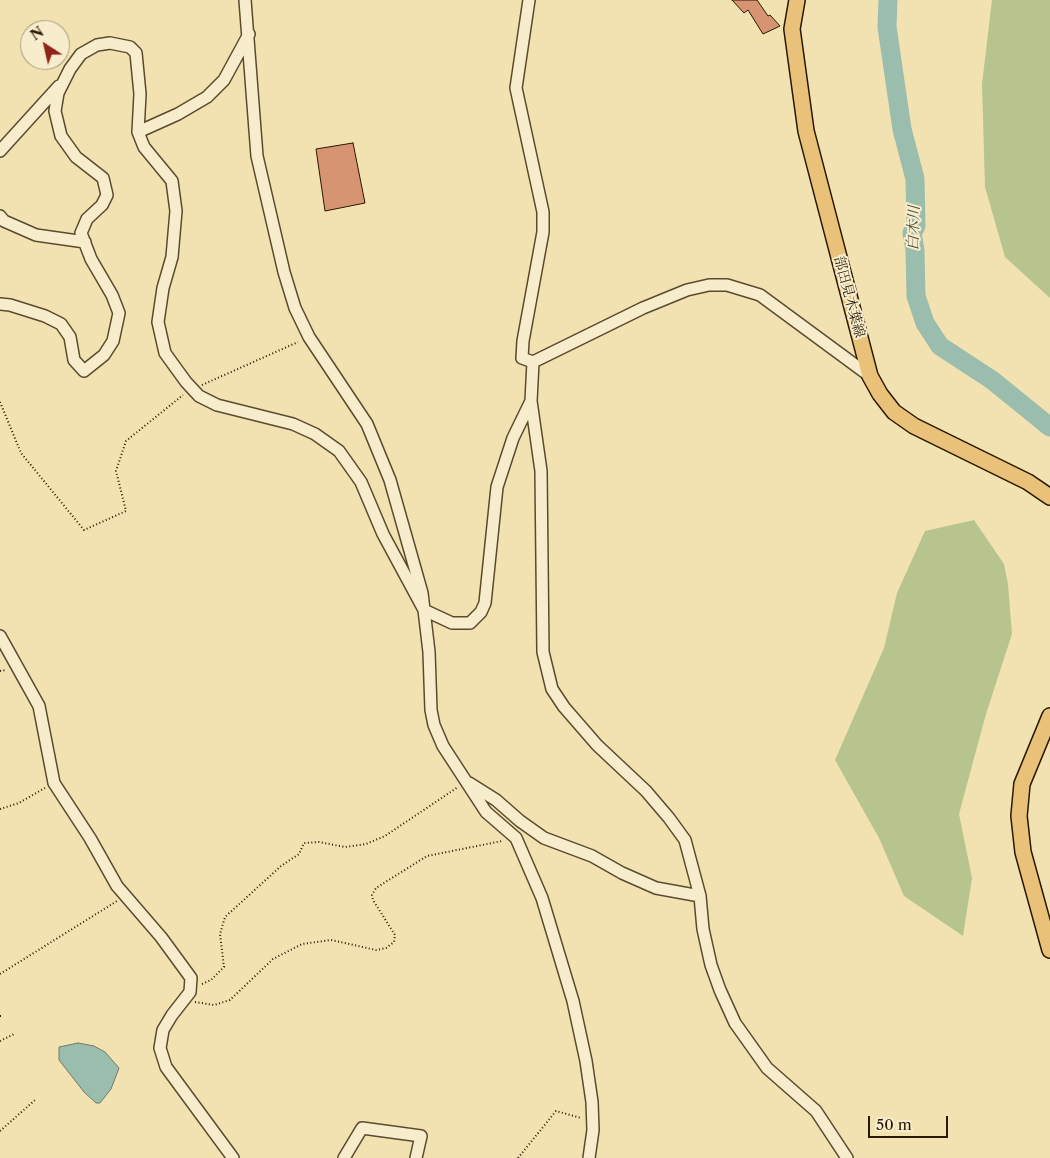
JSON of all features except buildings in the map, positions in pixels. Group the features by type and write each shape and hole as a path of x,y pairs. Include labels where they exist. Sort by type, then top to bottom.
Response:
{"main road":[{"name":"部田見木葉線","path":"797,0 792,29 806,131 870,376 880,394 894,412 914,426 1028,482 1050,497"},
{"path":"1050,716 1022,784 1019,816 1023,852 1050,950"}],"street":[{"path":"245,0 258,156 284,272 295,308 310,337 367,424 381,454 408,540 424,610 429,652 431,710 434,725 443,746 464,783 486,812 516,838 542,898 573,1001 586,1060 593,1121 589,1158"},
{"path":"529,0 516,88 543,212 543,232 523,341 522,358 533,362 643,308 686,290 709,285 727,286 760,295 870,376"},
{"path":"138,132 178,114 207,97 224,80 249,34"},
{"path":"0,304 10,304 45,316 61,324 70,337 74,360 84,371 104,355 113,341 119,313 112,295 91,259 81,233 87,219 102,205 107,195 103,178 76,157 61,136 55,111 58,93 70,69 82,54 97,45 110,43 130,47 136,53 140,94 138,132 144,147 172,181 176,211 172,257 158,322 165,353 186,382 199,396 217,405 293,424 315,434 340,451 361,482 383,534 424,610 452,623 470,624 481,612 485,603 497,486 514,438 531,401"},
{"path":"0,151 64,81"},
{"path":"0,216 4,221 36,235 85,242"},
{"path":"533,362 531,401 541,471 543,652 552,689 564,708 597,745 646,791 670,818 685,840 700,896 703,929 711,965 735,1023 767,1068 816,1111 847,1158"},
{"path":"0,636 39,706 54,783 125,896 187,971 192,984 190,992 163,1030 160,1048 162,1057 166,1067 233,1158"},
{"path":"464,783 496,800 520,821 544,838 592,856 622,873 656,888 700,896"},
{"path":"344,1158 362,1128 421,1136 416,1158"}],"path":[{"path":"195,388 310,337"},
{"path":"0,402 21,453 84,530 126,511 116,471 126,441 186,392"},
{"path":"0,809 19,803 54,783"},
{"path":"192,984 202,984 211,980 224,967 220,934 225,917 233,907 281,866 299,854 304,843 320,842 350,847 366,844 385,836 464,783"},
{"path":"182,1001 214,1004 230,1000 273,959 302,944 330,940 376,950 386,948 394,942 395,935 373,900 372,895 376,888 427,856 516,838"},
{"path":"0,974 125,896"},
{"path":"0,1041 14,1034"},
{"path":"0,1131 35,1100"},
{"path":"518,1158 556,1110 593,1121"}],"green space":[{"path":"992,0 1050,0 1050,298 1005,257 985,187 982,84"},
{"path":"974,520 1004,564 1008,584 1012,634 986,714 959,814 972,878 963,936 904,896 879,838 835,760 884,648 897,593 925,531"}],"shaded area":[{"path":"78,1043 94,1046 105,1052 119,1068 111,1089 100,1103 96,1103 84,1092 59,1060 59,1047"}],"waterway":[{"name":"白木川","path":"888,0 887,27 902,129 915,179 916,226 912,233 915,250 916,296 925,323 940,346 992,380 1050,427"}]}
